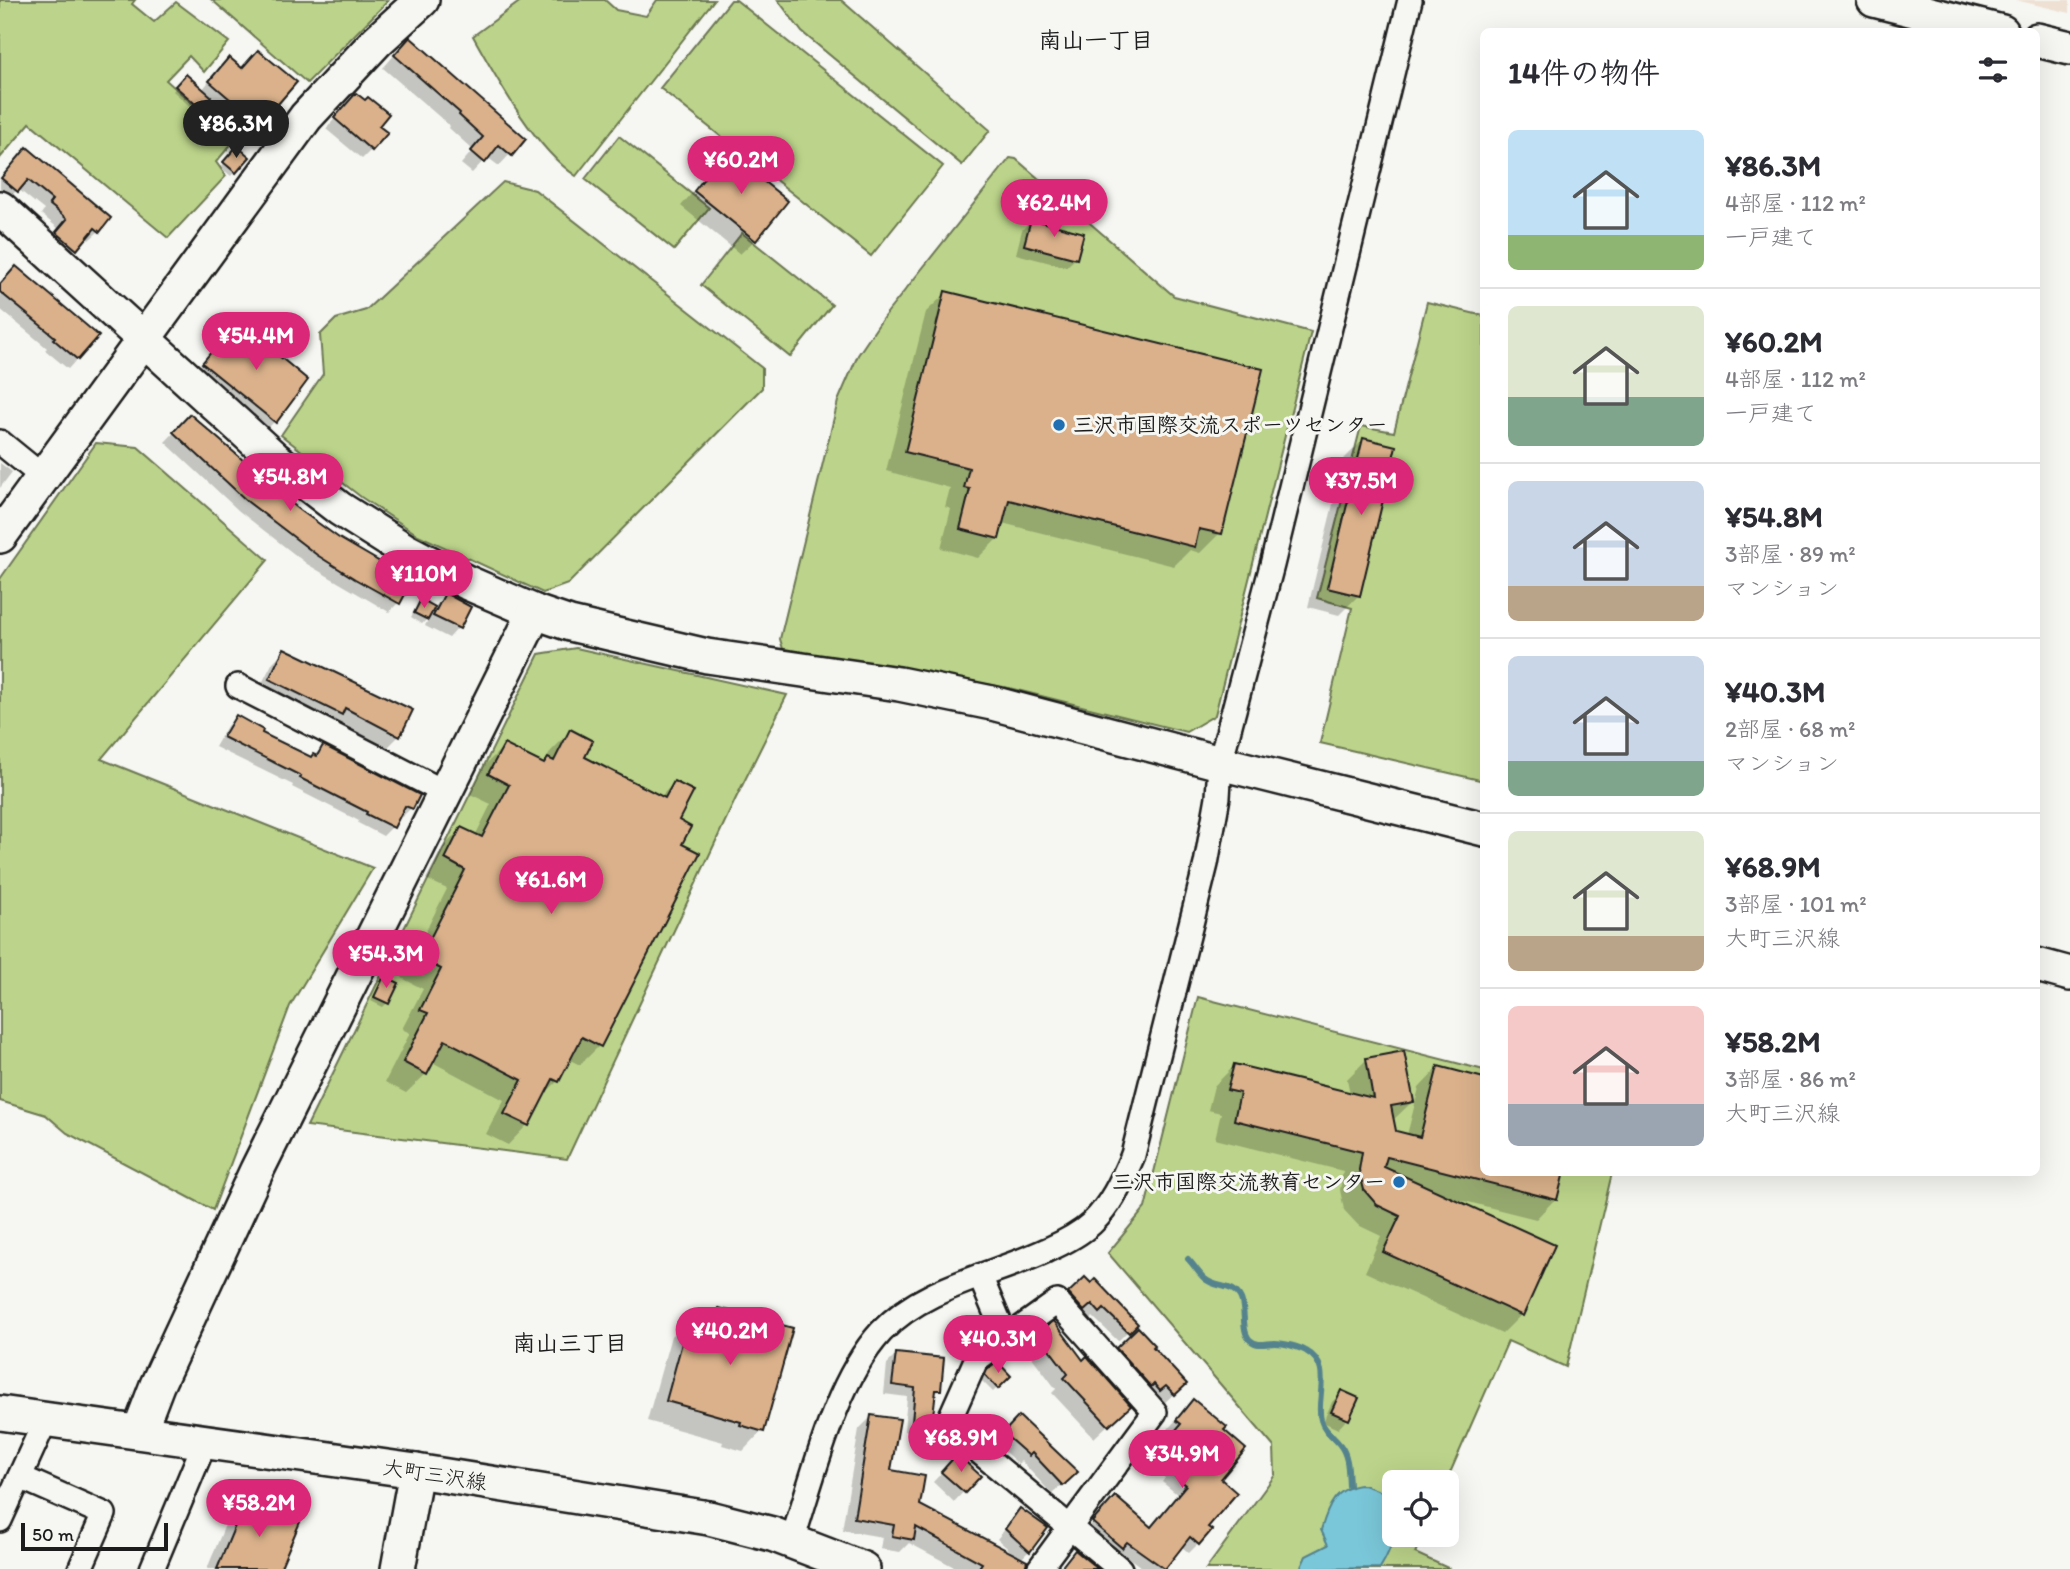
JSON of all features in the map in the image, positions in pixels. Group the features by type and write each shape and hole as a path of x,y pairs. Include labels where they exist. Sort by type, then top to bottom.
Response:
{"street":[{"path":"0,536 306,117 377,40 422,0"},
{"path":"792,1541 837,1408 851,1375 865,1351 882,1331 918,1302 1070,1240 1106,1207 1121,1184 1133,1155 1200,889 1218,797 1220,763 1272,565 1410,0"},
{"path":"1874,0 1987,28"},
{"path":"2040,41 2070,48"},
{"path":"0,208 274,458 340,509 468,583 535,612 570,624 707,656 899,684 992,703 1480,828"},
{"path":"0,442 43,477"},
{"path":"139,1432 157,1385 257,1170 535,612"},
{"path":"238,686 444,792"},
{"path":"2040,966 2070,974"},
{"path":"981,1276 1006,1338"},
{"path":"1039,1569 1069,1526 1155,1412 1057,1302 976,1360 947,1425 1069,1526 1120,1569"},
{"name":"大町三沢線","path":"0,1413 416,1471 709,1518 792,1541 863,1569"},
{"path":"0,1520 47,1419"},
{"path":"152,1569 205,1441"},
{"path":"398,1569 416,1471"},
{"path":"19,1476 104,1514 80,1569"}],"shaded area":[{"path":"2016,0 2070,0 2070,13"}],"green space":[{"path":"0,0 135,0 132,4 154,22 176,2 229,42 204,72 189,56 166,80 234,141 216,162 226,176 168,238 30,123 0,158"},
{"path":"212,0 389,0 307,83"},
{"path":"522,0 605,0 616,10 646,16 657,0 714,0 576,176 546,149 518,112 473,36"},
{"path":"731,0 736,0 943,166 871,256 660,88"},
{"path":"778,0 841,0 990,130 962,165 802,32"},
{"path":"619,136 709,208 674,250 585,179"},
{"name":"三沢市国際交流スポーツセンター","path":"1010,158 1016,159 1174,296 1311,332 1215,715 1186,732 1009,688 783,649 780,639 838,401 858,355 883,318"},
{"path":"503,182 535,190 762,368 762,388 568,584 543,593 418,535 361,497 281,435 323,374 320,335 336,319 366,310"},
{"path":"742,233 832,305 790,357 701,285"},
{"path":"1427,302 1480,315 1480,780 1320,743 1352,608 1317,598 1361,426 1394,432"},
{"path":"96,443 138,447 268,560 101,759 373,868 290,1006 213,1210 67,1133 46,1115 0,1101 0,579"},
{"path":"576,648 787,695 567,1159 307,1126 539,654"},
{"path":"1198,997 1480,1069 1480,1176 1611,1176 1566,1367 1508,1341 1451,1470 1382,1470 1382,1547 1418,1547 1415,1553 1450,1569 1206,1569 1275,1475 1274,1447 1108,1253 1145,1208"}],"water":[{"path":"1363,1485 1382,1492 1382,1547 1390,1547 1380,1568 1300,1569 1306,1556 1328,1545 1321,1530 1330,1505 1340,1493"}],"building":[{"path":"410,37 526,139 512,156 499,145 485,163 471,151 483,137 394,55"},
{"path":"258,50 297,82 260,125 209,81 229,57 242,68"},
{"path":"186,74 211,96 200,108 175,86"},
{"path":"356,93 365,100 368,97 389,114 379,126 388,133 372,151 334,118"},
{"path":"237,146 250,157 236,173 223,162"},
{"path":"27,147 111,218 100,232 95,228 77,250 56,232 67,219 49,204 52,200 28,180 18,192 1,178"},
{"path":"726,151 788,201 756,241 694,191"},
{"path":"1031,219 1084,233 1077,259 1024,245"},
{"path":"16,266 99,336 78,360 53,339 55,337 0,292 0,284"},
{"path":"945,291 1263,369 1222,534 1199,529 1195,547 1009,500 999,539 960,529 970,489 964,488 969,468 905,452"},
{"path":"237,321 308,380 276,423 202,363"},
{"path":"190,414 300,510 339,538 409,579 406,585 409,587 400,604 317,555 248,502 173,432"},
{"path":"1363,438 1396,446 1360,596 1327,588"},
{"path":"445,593 471,607 460,629 433,616"},
{"path":"421,599 435,607 428,620 414,613"},
{"path":"284,648 413,710 400,737 345,708 342,715 269,679"},
{"path":"236,715 263,730 262,733 311,757 313,754 317,756 323,745 420,795 413,809 405,806 394,828 300,778 301,776 223,737"},
{"path":"570,729 593,741 585,757 665,798 674,781 694,791 679,820 691,827 682,844 700,853 601,1047 582,1037 559,1082 553,1079 529,1126 504,1114 522,1080 445,1040 427,1075 403,1062 428,1013 420,1010 441,969 420,958 465,870 445,859 461,827 482,837 509,785 488,774 504,744 544,764 548,758 554,761"},
{"path":"384,976 399,983 389,1004 374,997"},
{"name":"三沢市国際交流教育センター","path":"1404,1051 1414,1102 1391,1106 1396,1131 1420,1137 1438,1066 1480,1077 1480,1176 1563,1176 1557,1200 1387,1157 1384,1167 1555,1245 1523,1316 1383,1252 1400,1216 1377,1205 1364,1190 1359,1170 1362,1152 1234,1120 1240,1093 1227,1090 1234,1064 1373,1098 1366,1058"},
{"path":"1085,1277 1091,1283 1095,1279 1138,1324 1129,1333 1104,1309 1100,1313 1092,1304 1084,1311 1068,1293"},
{"path":"719,1308 793,1328 764,1432 740,1425 741,1422 666,1401 690,1314 715,1321"},
{"path":"1054,1321 1083,1360 1087,1356 1131,1406 1109,1426 1064,1378 1068,1374 1037,1333"},
{"path":"1138,1327 1187,1384 1175,1395 1166,1386 1160,1391 1154,1384 1151,1387 1116,1348"},
{"path":"896,1353 944,1358 941,1390 936,1390 932,1424 912,1422 915,1388 892,1385"},
{"path":"998,1362 1011,1376 998,1389 985,1375 987,1370"},
{"path":"1341,1390 1359,1398 1349,1420 1331,1412"},
{"path":"1193,1399 1227,1427 1224,1430 1246,1449 1221,1479 1237,1493 1208,1527 1212,1530 1199,1545 1190,1537 1165,1569 1127,1542 1122,1548 1092,1522 1115,1496 1151,1527 1186,1485 1170,1472 1172,1468 1156,1454 1181,1424 1176,1420"},
{"path":"871,1415 900,1419 891,1470 925,1476 920,1505 1027,1561 1025,1569 978,1569 982,1563 916,1527 914,1540 892,1536 894,1525 854,1518"},
{"path":"1019,1416 1078,1472 1063,1486 1032,1453 1029,1456 1003,1433"},
{"path":"957,1454 981,1476 965,1493 941,1472"},
{"path":"246,1499 300,1522 280,1569 217,1569"},
{"path":"1020,1508 1048,1528 1030,1552 1005,1529"},
{"path":"1075,1550 1098,1569 1060,1569"}],"waterway":[{"path":"1188,1259 1205,1279 1230,1288 1238,1294 1250,1340 1259,1344 1291,1346 1314,1357 1321,1374 1321,1420 1345,1454 1349,1486"}],"place":[{"name":"三沢市国際交流スポーツセンター","path":"1059,425"},
{"name":"三沢市国際交流教育センター","path":"1399,1182"}],"district":[{"name":"南山一丁目","path":"1096,40"},
{"name":"南山三丁目","path":"570,1343"}]}
